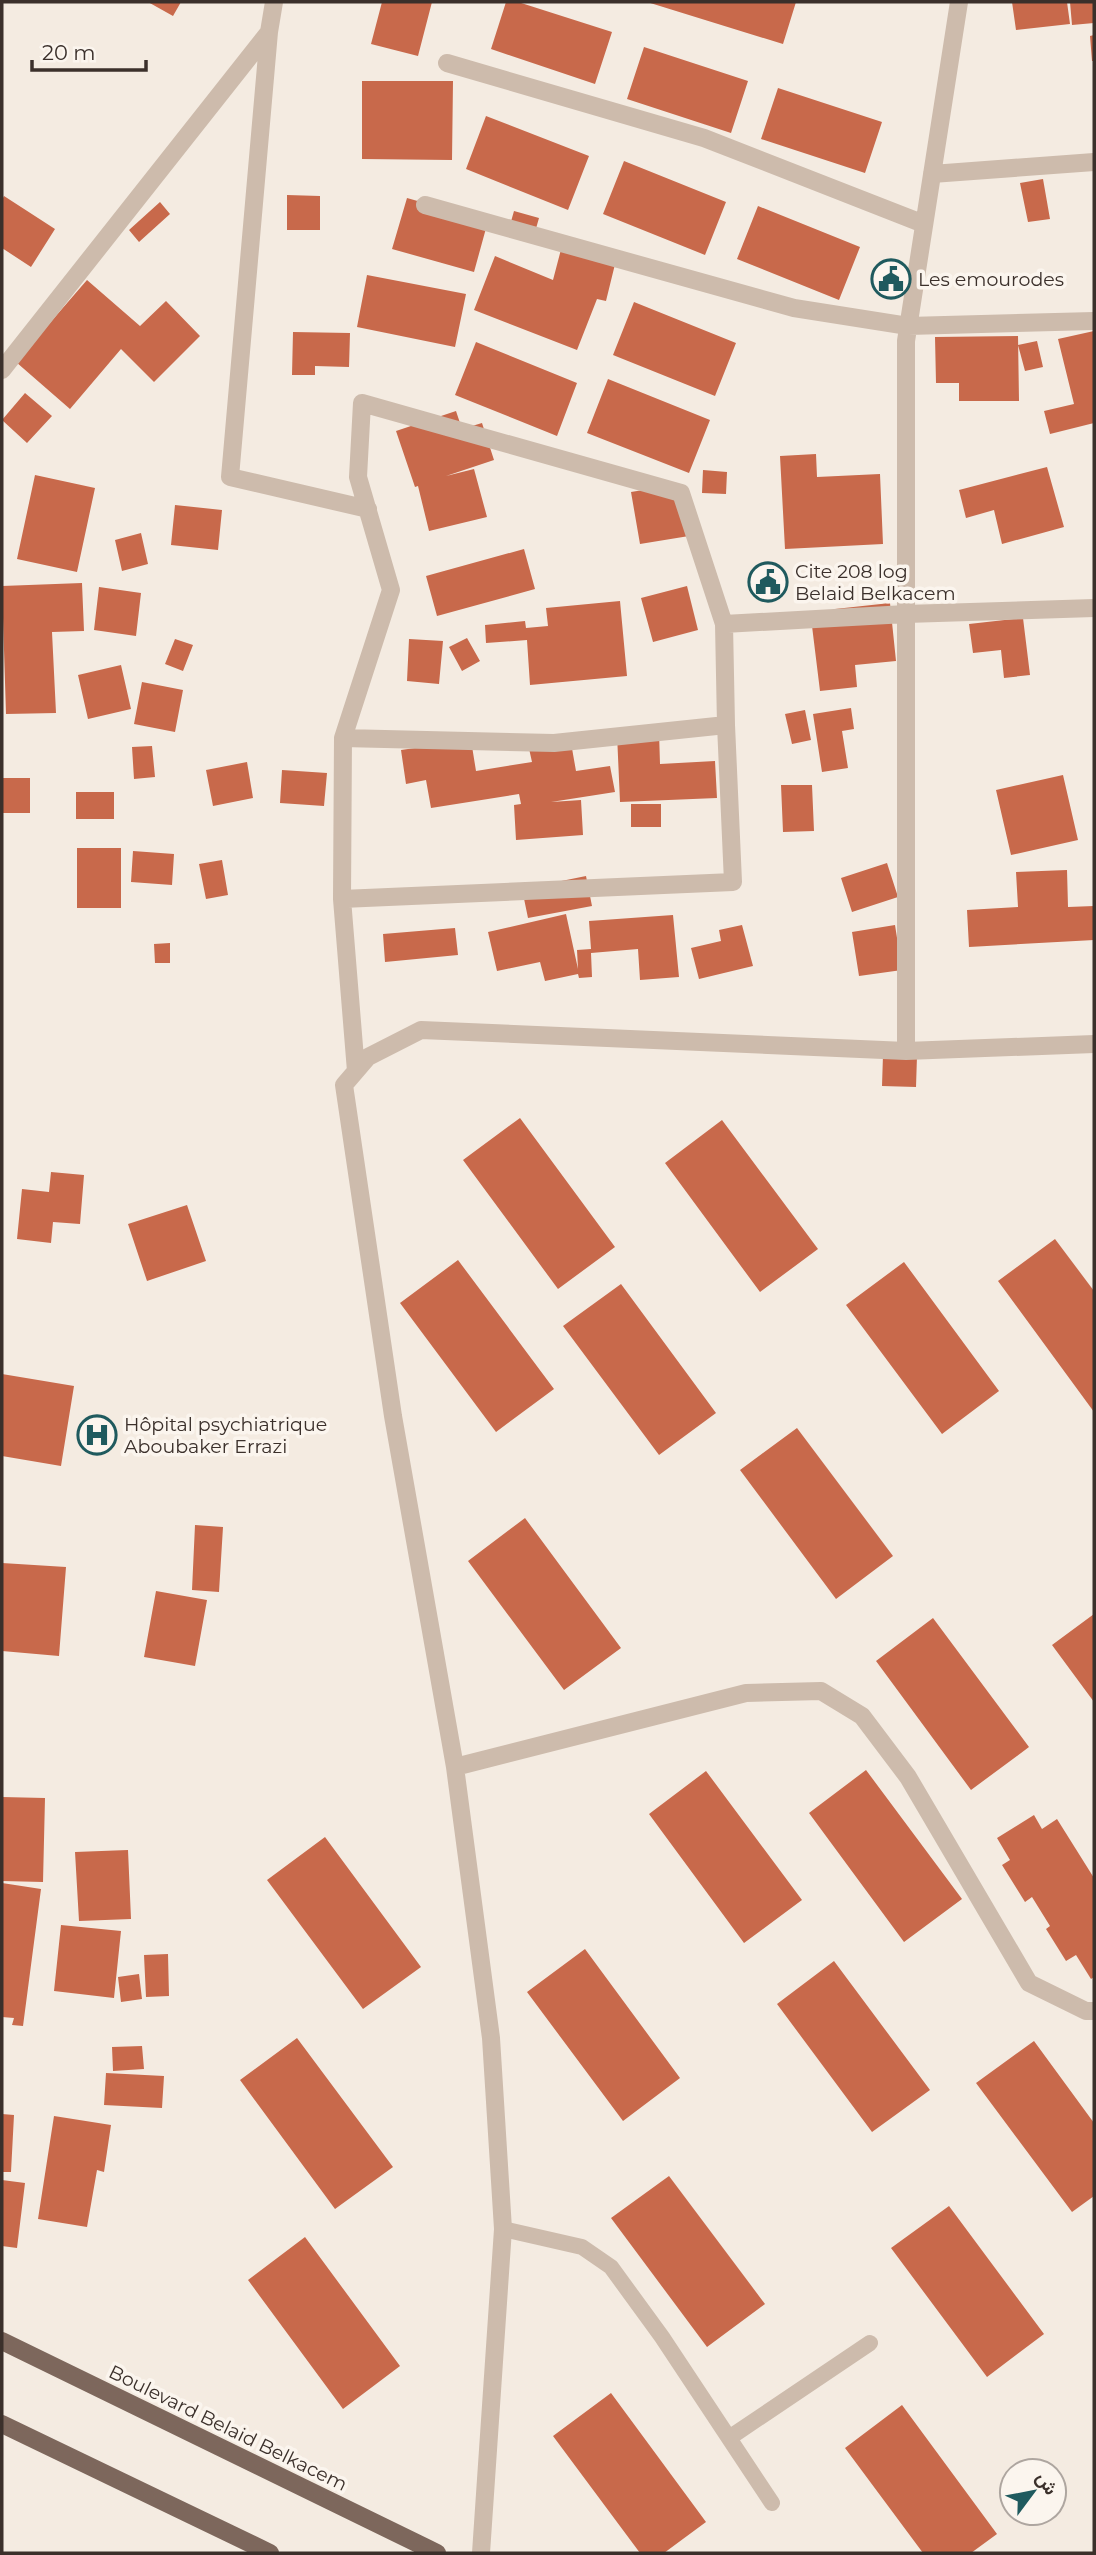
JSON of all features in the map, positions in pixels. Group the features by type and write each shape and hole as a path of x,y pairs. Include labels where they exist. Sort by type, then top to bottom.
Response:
{"main road":[{"name":"Boulevard Belaid Belkacem","path":"2,2342 437,2553"},
{"path":"2,2424 270,2553"}],"street":[{"path":"274,2 269,32 230,477 368,509"},
{"path":"906,1051 906,341 959,2"},
{"path":"2,370 269,32"},
{"path":"447,63 704,138 924,224"},
{"path":"932,174 1094,162"},
{"path":"425,205 794,307 908,326 1094,320"},
{"path":"342,899 733,882 724,624 681,493 362,403 358,477 391,590 343,738 342,899 356,1072"},
{"path":"724,624 906,614 1094,608"},
{"path":"343,738 554,743 726,725"},
{"path":"481,2553 503,2229 491,2038 456,1767 393,1416 344,1085 368,1057 421,1030 906,1051 1094,1044"},
{"path":"456,1767 746,1693 821,1690 862,1716 908,1777 1029,1983 1086,2011 1094,2011"}],"lane":[{"path":"503,2229 582,2247 611,2267 662,2337 772,2503"},
{"path":"729,2438 870,2343"}],"building":[{"path":"148,2 181,2 173,16"},
{"path":"382,2 432,2 418,56 371,44"},
{"path":"506,2 518,2 612,32 595,84 491,49"},
{"path":"647,2 796,2 783,44"},
{"path":"1012,2 1067,2 1070,24 1016,30"},
{"path":"1070,2 1094,2 1094,23 1072,25"},
{"path":"1094,35 1094,61 1092,61 1090,36"},
{"path":"644,47 748,81 731,133 627,99"},
{"path":"362,81 453,81 452,160 362,159"},
{"path":"778,88 882,122 865,173 761,139"},
{"path":"486,116 589,156 568,210 466,169"},
{"path":"624,161 726,202 705,255 603,214"},
{"path":"1043,179 1050,219 1028,222 1020,183"},
{"path":"287,195 320,196 320,230 287,230"},
{"path":"4,196 55,229 31,267 2,248"},
{"path":"407,198 488,221 474,272 392,249"},
{"path":"160,202 170,214 139,242 129,230"},
{"path":"758,206 860,247 839,300 737,259"},
{"path":"514,211 539,218 533,239 508,232"},
{"path":"564,238 618,252 606,301 597,299 577,350 474,310 495,256 553,280"},
{"path":"367,275 466,294 455,347 357,327"},
{"path":"87,280 140,326 166,301 200,336 154,382 121,349 70,409 16,362"},
{"path":"634,302 736,343 715,396 613,355"},
{"path":"1094,331 1094,423 1050,434 1044,411 1074,404 1058,339"},
{"path":"293,332 350,333 349,367 315,366 315,375 292,375"},
{"path":"1018,336 1019,401 959,401 959,383 936,383 935,337"},
{"path":"1037,341 1043,367 1025,371 1018,345"},
{"path":"476,342 577,383 557,436 455,395"},
{"path":"608,379 710,420 689,473 587,433"},
{"path":"25,393 52,416 27,443 2,420"},
{"path":"456,411 462,429 482,423 494,460 446,476 474,469 487,517 429,531 418,486 415,487 396,431"},
{"path":"816,454 817,477 880,474 883,544 785,549 780,456"},
{"path":"1047,467 1064,527 1002,544 994,510 966,518 959,490"},
{"path":"703,470 727,472 726,494 702,493"},
{"path":"35,475 95,488 77,572 17,559"},
{"path":"680,484 689,536 640,544 631,492"},
{"path":"175,505 222,510 218,550 171,545"},
{"path":"141,533 148,564 122,571 115,540"},
{"path":"524,549 535,589 437,616 426,576"},
{"path":"82,583 84,631 52,632 56,713 6,714 2,586"},
{"path":"687,586 698,630 653,642 641,598"},
{"path":"99,587 141,593 136,636 94,630"},
{"path":"620,601 627,676 530,685 527,640 486,643 485,625 525,621 526,628 548,626 546,608"},
{"path":"890,603 896,661 855,665 857,687 820,691 812,626 835,609"},
{"path":"1023,618 1030,675 1004,678 1001,650 973,653 969,624"},
{"path":"467,638 480,661 462,671 449,647"},
{"path":"175,639 193,645 183,671 165,664"},
{"path":"409,639 443,641 439,684 407,681"},
{"path":"121,665 131,709 88,719 78,675"},
{"path":"142,682 183,690 175,732 134,724"},
{"path":"851,708 854,729 842,731 848,768 822,772 813,714"},
{"path":"805,710 811,740 792,744 785,714"},
{"path":"659,732 660,764 715,761 717,798 620,802 617,734"},
{"path":"570,737 576,771 610,766 615,792 551,802 581,800 583,835 516,840 514,805 521,804 519,794 431,808 426,780 406,784 401,750 471,740 476,771 532,762 528,744"},
{"path":"152,746 155,777 134,779 132,747"},
{"path":"247,762 253,798 213,806 206,770"},
{"path":"282,770 327,773 324,806 280,803"},
{"path":"1063,775 1078,840 1011,855 996,790"},
{"path":"3,778 30,778 30,813 3,813"},
{"path":"781,785 812,785 814,831 783,832"},
{"path":"76,792 114,792 114,819 76,819"},
{"path":"631,804 661,804 661,827 631,827"},
{"path":"77,848 121,848 121,908 77,908"},
{"path":"133,851 174,854 172,885 131,882"},
{"path":"222,860 228,895 206,899 199,864"},
{"path":"887,863 898,897 852,912 841,878"},
{"path":"1067,870 1068,907 1094,906 1094,940 969,947 967,910 1018,907 1016,872"},
{"path":"586,876 592,906 528,918 522,889"},
{"path":"566,914 578,969 577,950 591,949 589,921 673,915 679,977 640,980 638,949 591,953 592,977 579,978 578,974 545,981 540,962 497,971 488,932"},
{"path":"742,925 753,966 699,979 691,948 721,941 719,930"},
{"path":"895,925 902,970 859,976 852,932"},
{"path":"455,928 458,955 385,962 383,934"},
{"path":"170,943 170,963 155,963 154,944"},
{"path":"883,1055 917,1056 916,1087 882,1086"},
{"path":"520,1118 615,1247 558,1289 463,1160"},
{"path":"722,1120 818,1249 760,1292 665,1163"},
{"path":"51,1172 84,1175 80,1224 53,1222 51,1243 17,1239 22,1189 49,1192"},
{"path":"187,1205 206,1261 147,1281 128,1224"},
{"path":"1055,1239 1094,1291 1094,1412 998,1281"},
{"path":"458,1260 554,1389 496,1432 400,1303"},
{"path":"904,1262 999,1391 942,1434 846,1305"},
{"path":"621,1284 716,1413 659,1455 563,1326"},
{"path":"2,1374 74,1386 61,1466 2,1456"},
{"path":"797,1428 893,1556 836,1599 740,1470"},
{"path":"525,1518 621,1648 564,1690 468,1561"},
{"path":"195,1525 223,1527 219,1592 192,1590"},
{"path":"2,1563 66,1567 59,1656 2,1651"},
{"path":"156,1591 207,1600 195,1666 144,1657"},
{"path":"1094,1614 1094,1702 1052,1645"},
{"path":"933,1618 1029,1747 971,1790 876,1661"},
{"path":"866,1770 962,1899 904,1942 809,1813"},
{"path":"706,1771 802,1900 744,1943 649,1814"},
{"path":"2,1797 45,1798 43,1882 2,1881"},
{"path":"1034,1815 1042,1829 1057,1819 1094,1878 1094,1977 1091,1979 1076,1955 1066,1961 1046,1929 1050,1926 1032,1897 1025,1902 1002,1865 1010,1860 997,1838"},
{"path":"325,1837 421,1967 363,2009 267,1880"},
{"path":"128,1850 131,1919 79,1921 75,1852"},
{"path":"2,1883 41,1889 23,2026 12,2025 14,2018 2,2017"},
{"path":"61,1925 121,1931 114,1998 54,1991"},
{"path":"585,1949 680,2078 623,2121 527,1992"},
{"path":"168,1954 169,1996 146,1997 144,1955"},
{"path":"834,1961 930,2090 872,2132 777,2004"},
{"path":"139,1974 142,1999 121,2002 118,1977"},
{"path":"297,2038 393,2167 335,2209 240,2080"},
{"path":"1034,2041 1094,2123 1094,2196 1072,2212 976,2083"},
{"path":"142,2046 144,2069 113,2071 112,2047"},
{"path":"106,2073 164,2076 162,2108 104,2105"},
{"path":"2,2114 14,2115 11,2172 2,2172"},
{"path":"54,2116 111,2125 104,2172 97,2170 87,2227 38,2219"},
{"path":"669,2176 765,2304 707,2347 611,2218"},
{"path":"2,2180 25,2183 17,2248 2,2246"},
{"path":"949,2206 1044,2334 987,2377 891,2248"},
{"path":"305,2237 400,2366 343,2409 248,2280"},
{"path":"611,2393 706,2522 664,2553 640,2553 553,2436"},
{"path":"902,2405 997,2534 971,2553 923,2553 845,2448"}],"place":[{"name":"Les emourodes","path":"891,279"},
{"name":"Cite 208 log Belaid Belkacem","path":"768,582"},
{"name":"Hôpital psychiatrique Aboubaker Errazi","path":"97,1435"}]}
